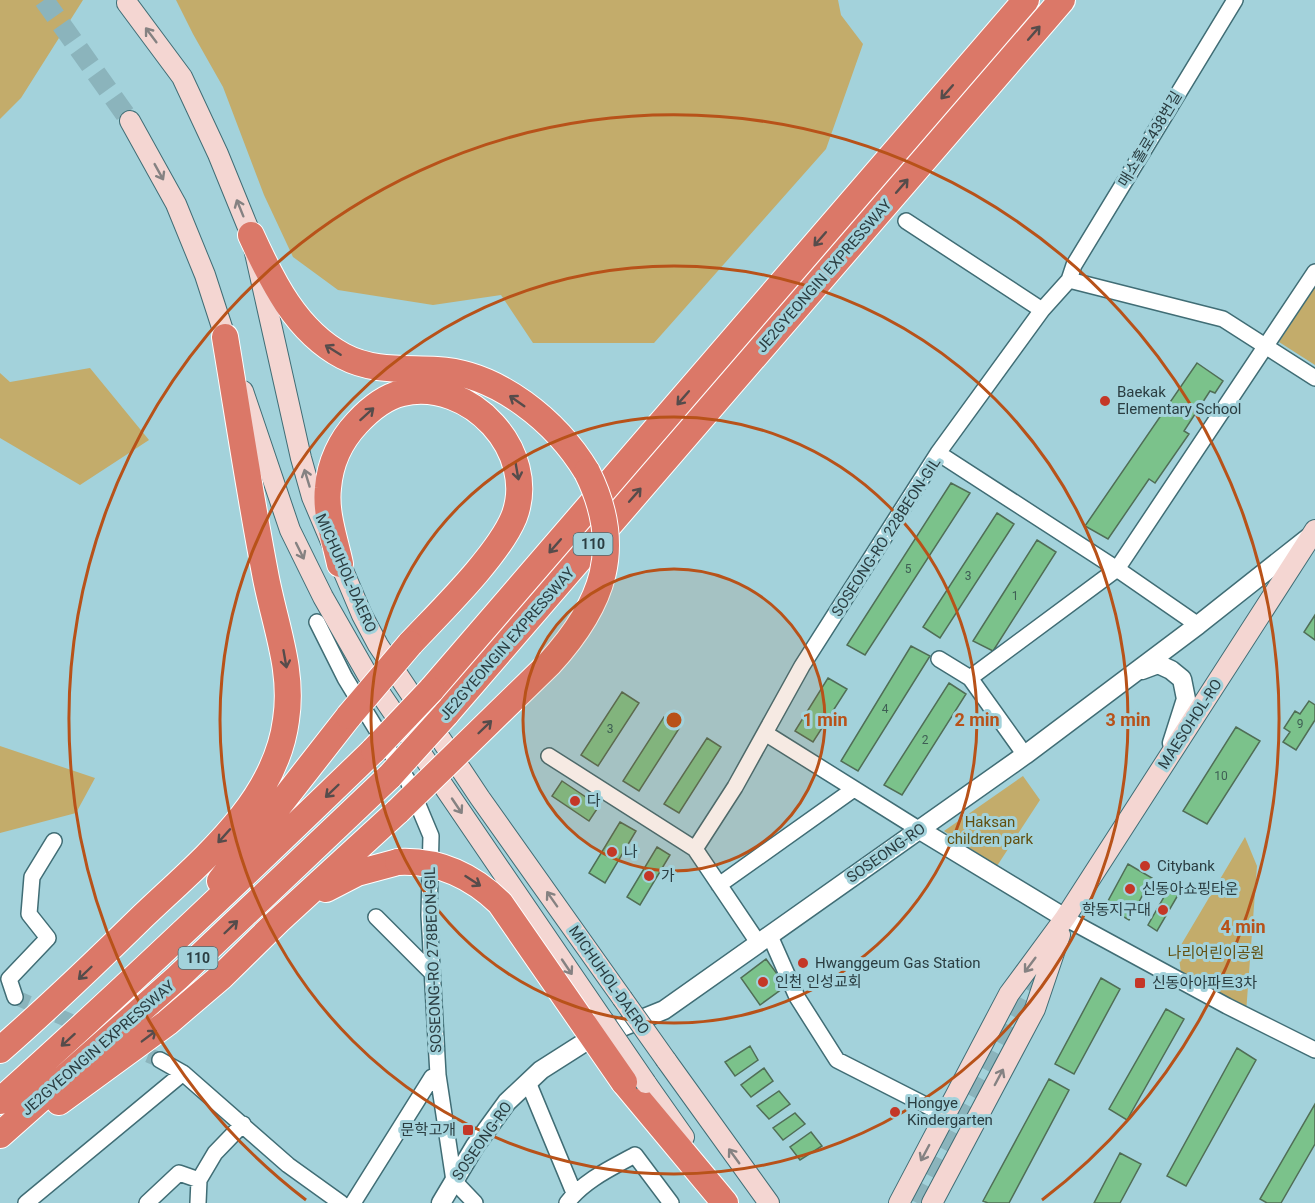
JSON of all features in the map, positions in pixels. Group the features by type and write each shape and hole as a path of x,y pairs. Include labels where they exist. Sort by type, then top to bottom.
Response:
{"highway":[{"name":"JE2GYEONGIN EXPRESSWAY","path":"0,1101 166,950 374,750 431,690 1026,0"},
{"name":"JE2GYEONGIN EXPRESSWAY","path":"0,1135 177,978 390,776 1062,0"},
{"path":"0,1144 167,1023 222,976 278,921 398,811 543,671 571,640 587,616 602,576 607,544 602,510 587,472 566,443 537,414 510,395 485,382 452,371 370,366 349,359 323,343 303,324 285,300 251,235"},
{"path":"0,1050 55,1001 214,848 234,826 262,787 283,739 289,698 285,658 265,576 225,337"},
{"path":"166,950 349,716 484,561 508,528 514,517 519,490 517,469 511,452 495,425 463,403 448,396 426,391 392,396 364,416 340,446 330,474 328,503 340,564"},
{"path":"278,921 338,882 377,866 398,862 423,862 467,876 490,893 509,914 725,1203"}],"main road":[{"name":"MICHUHOL-DAERO","path":"127,3 182,77 218,154 251,235 301,458 312,497 362,615 378,645 480,798 769,1203"},
{"name":"MICHUHOL-DAERO","path":"130,121 176,204 205,275 290,530 323,597 367,674 603,1020 635,1083 731,1203"},
{"name":"MAESOHOL-RO","path":"1065,918 1314,533"},
{"path":"899,1203 1009,994 1065,918"},
{"path":"932,1203 1035,1009 1065,918"}],"street":[{"name":"매소홀로438번길","path":"1070,280 1074,265 1235,0"},
{"path":"906,221 1042,310"},
{"path":"970,678 1117,569 1315,272"},
{"path":"938,453 1042,310 1070,280 1223,319 1315,378"},
{"name":"SOSEONG-RO 228BEON-GIL","path":"695,849 735,787 802,666 938,453 1117,569 1198,625"},
{"name":"SOSEONG-RO","path":"441,1203 475,1146 507,1102 541,1070 585,1042 664,1010 1025,755 1198,625 1314,533"},
{"name":"SOSEONG-RO 278BEON-GIL","path":"317,622 345,678 408,781 430,836 429,915 438,1075 454,1181"},
{"path":"939,659 970,678 1025,755"},
{"path":"1134,673 1158,664 1171,670 1182,679 1186,699 1165,763"},
{"path":"765,734 1065,918 1227,1006 1315,1050"},
{"path":"549,756 695,849 719,885 764,940 837,1060 945,1115"},
{"path":"719,885 854,789"},
{"path":"15,997 9,979 48,938 29,914 32,877 54,841"},
{"path":"376,917 432,973"},
{"path":"160,1060 183,1072 288,1165 341,1203"},
{"path":"26,1203 183,1072"},
{"path":"353,1203 432,1077 438,1075"},
{"name":"SOSEONG-RO","path":"528,1082 570,1198"},
{"path":"198,1203 199,1180 215,1153 243,1124"},
{"path":"570,1198 606,1171 635,1155 671,1203"},
{"path":"147,1203 179,1173 199,1180"},
{"path":"454,1181 475,1203"}],"green space":[{"path":"0,0 83,0 21,98 0,119"},
{"path":"176,0 838,0 841,15 863,44 826,149 654,343 533,343 501,295 433,305 338,290 293,257 264,195 223,87"},
{"path":"1315,287 1315,365 1279,342"},
{"path":"90,368 149,440 80,485 0,438 0,373 10,382"},
{"path":"0,746 95,778 76,813 0,833"},
{"name":"Haksan children park","path":"1023,776 1040,800 997,866 944,831"},
{"name":"나리어린이공원","path":"1245,837 1257,866 1246,1013 1181,973 1178,950"}],"building":[{"path":"1197,363 1223,381 1215,393 1210,391 1184,431 1189,434 1155,483 1149,479 1108,539 1085,526"},
{"path":"951,483 970,493 865,655 847,645"},
{"path":"997,513 1014,524 940,638 923,627"},
{"path":"1037,540 1056,552 993,651 973,641"},
{"path":"1315,615 1315,640 1304,632"},
{"path":"911,646 930,656 858,771 841,761"},
{"path":"828,678 847,689 813,742 795,731"},
{"path":"949,683 966,694 902,795 884,785"},
{"path":"622,692 639,703 598,766 581,755"},
{"path":"1309,701 1315,705 1315,720 1296,750 1283,742 1290,732 1284,728 1295,711 1300,714"},
{"path":"664,717 680,727 639,791 623,781"},
{"path":"1236,727 1260,741 1207,824 1183,811"},
{"path":"707,738 721,747 679,813 664,804"},
{"name":"다","path":"562,781 599,806 589,821 552,796"},
{"name":"나","path":"620,822 636,831 605,883 589,873"},
{"name":"가","path":"657,847 670,855 640,905 627,897"},
{"name":"신동아쇼핑타운","path":"1128,864 1152,878 1129,920 1112,910 1115,905 1108,901"},
{"name":"학동지구대","path":"1168,890 1178,895 1157,931 1148,925"},
{"name":"인천 인성교회","path":"766,959 786,986 760,1005 741,978"},
{"path":"1101,978 1120,989 1074,1074 1055,1064"},
{"path":"1166,1009 1184,1019 1127,1120 1109,1109"},
{"path":"750,1046 758,1060 735,1076 725,1062"},
{"path":"1237,1048 1256,1060 1186,1186 1167,1176"},
{"path":"764,1068 773,1081 751,1097 741,1085"},
{"path":"1049,1079 1069,1090 1009,1203 983,1201"},
{"path":"779,1091 790,1104 769,1119 757,1106"},
{"path":"1315,1104 1315,1144 1281,1203 1267,1203 1260,1199"},
{"path":"795,1113 805,1124 783,1140 773,1128"},
{"path":"811,1132 822,1146 800,1160 790,1147"},
{"path":"1120,1153 1141,1164 1120,1203 1094,1203"}],"tunnel":[{"path":"44,0 130,121"},
{"path":"917,1203 1049,950"},
{"path":"15,997 86,1028"},
{"path":"127,1046 160,1060"}],"place":[{"name":"Baekak Elementary School","path":"1105,401"},
{"name":"다","path":"575,801"},
{"name":"나","path":"612,852"},
{"name":"Citybank","path":"1145,866"},
{"name":"가","path":"649,876"},
{"name":"신동아쇼핑타운","path":"1130,889"},
{"name":"학동지구대","path":"1163,910"},
{"name":"Hwanggeum Gas Station","path":"803,963"},
{"name":"인천 인성교회","path":"763,982"},
{"name":"신동아아파트3차","path":"1140,983"},
{"name":"Hongye Kindergarten","path":"895,1112"},
{"name":"문학고개","path":"468,1130"}]}
